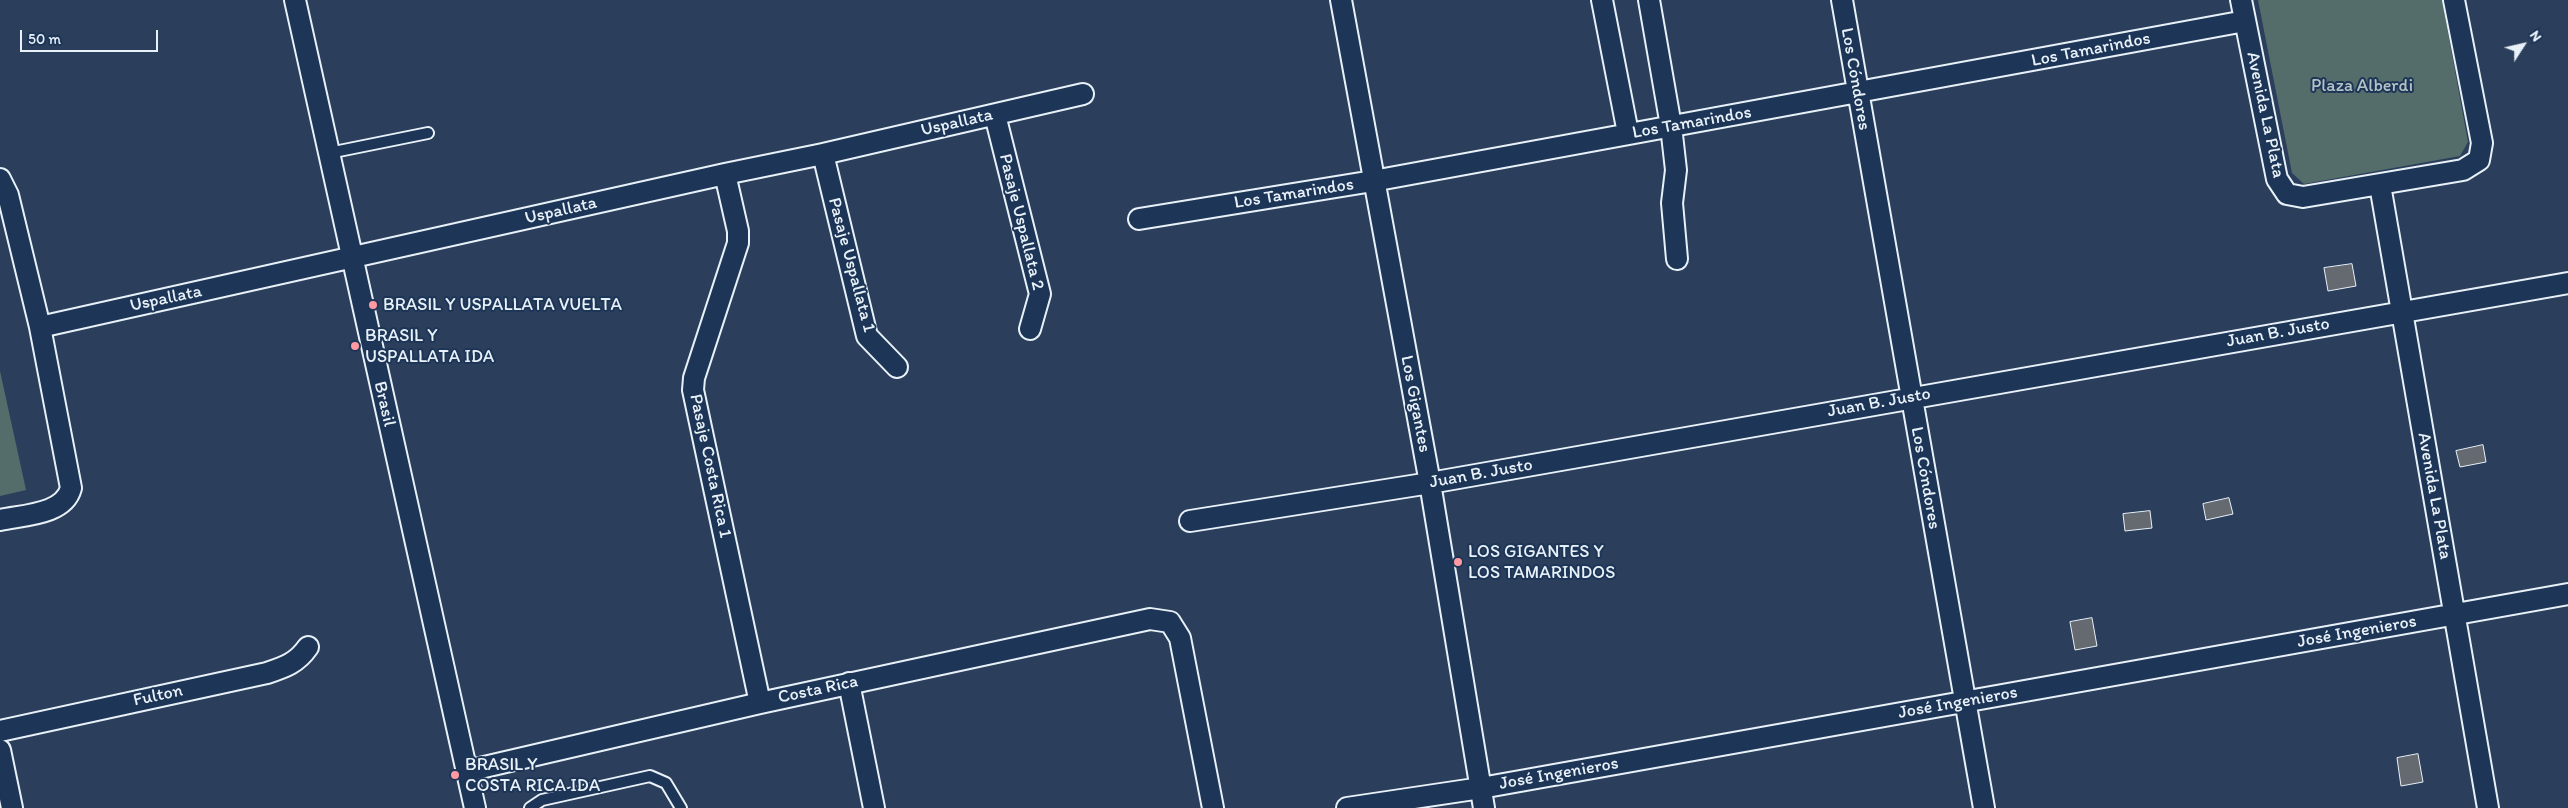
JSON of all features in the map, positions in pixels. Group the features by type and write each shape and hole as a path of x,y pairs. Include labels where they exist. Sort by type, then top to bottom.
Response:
{"street":[{"name":"Brasil","path":"295,0 474,808"},
{"name":"Los Gigantes","path":"1342,0 1373,181 1430,483 1484,808"},
{"path":"1602,0 1628,133"},
{"path":"1649,0 1672,126 1676,170 1672,203 1676,259"},
{"name":"Los Cóndores","path":"1842,0 1984,808"},
{"name":"Avenida La Plata","path":"2241,0 2277,179 2281,188 2294,197 2463,170 2479,160 2482,143 2454,0"},
{"name":"Los Tamarindos","path":"1139,219 1373,181 1628,133 1857,94 2245,21"},
{"name":"Uspallata","path":"40,327 725,174 823,154 1083,94"},
{"name":"Pasaje Uspallata 2","path":"994,115 1040,294 1030,329"},
{"name":"Pasaje Uspallata 1","path":"823,154 867,336 897,367"},
{"name":"Pasaje Costa Rica 1","path":"725,174 738,231 738,243 694,378 693,390 760,703"},
{"path":"0,179 8,195 40,327 71,488 64,503 54,508 0,520"},
{"name":"Avenida La Plata","path":"2380,184 2400,312 2456,614 2488,808"},
{"name":"Juan B. Justo","path":"1190,522 1430,483 2568,283"},
{"name":"José Ingenieros","path":"1347,808 1481,788 2568,594"},
{"name":"Costa Rica","path":"467,771 849,683 1150,619 1170,622 1180,638 1213,808"},
{"name":"Fulton","path":"0,731 267,673 289,666 300,658 308,647"},
{"path":"849,683 874,808"},
{"path":"0,750 12,808"}],"lane":[{"path":"329,153 428,133"},
{"path":"530,808 542,800 650,776 666,783 681,808"}],"green space":[{"name":"Plaza Alberdi","path":"2258,0 2442,0 2468,142 2460,156 2304,184 2292,173"},
{"path":"0,371 26,490 0,496"}],"building":[{"path":"2352,264 2356,286 2328,291 2324,268"},
{"path":"2483,445 2486,462 2460,467 2456,451"},
{"path":"2229,498 2233,514 2206,520 2203,504"},
{"path":"2150,511 2152,528 2125,531 2123,514"},
{"path":"2092,618 2097,646 2075,650 2070,622"},
{"path":"2418,754 2423,782 2401,786 2397,758"}],"place":[{"name":"BRASIL Y USPALLATA VUELTA","path":"373,305"},
{"name":"BRASIL Y USPALLATA IDA","path":"355,346"},
{"name":"LOS GIGANTES Y LOS TAMARINDOS","path":"1458,562"},
{"name":"BRASIL Y COSTA RICA IDA","path":"455,775"}]}
